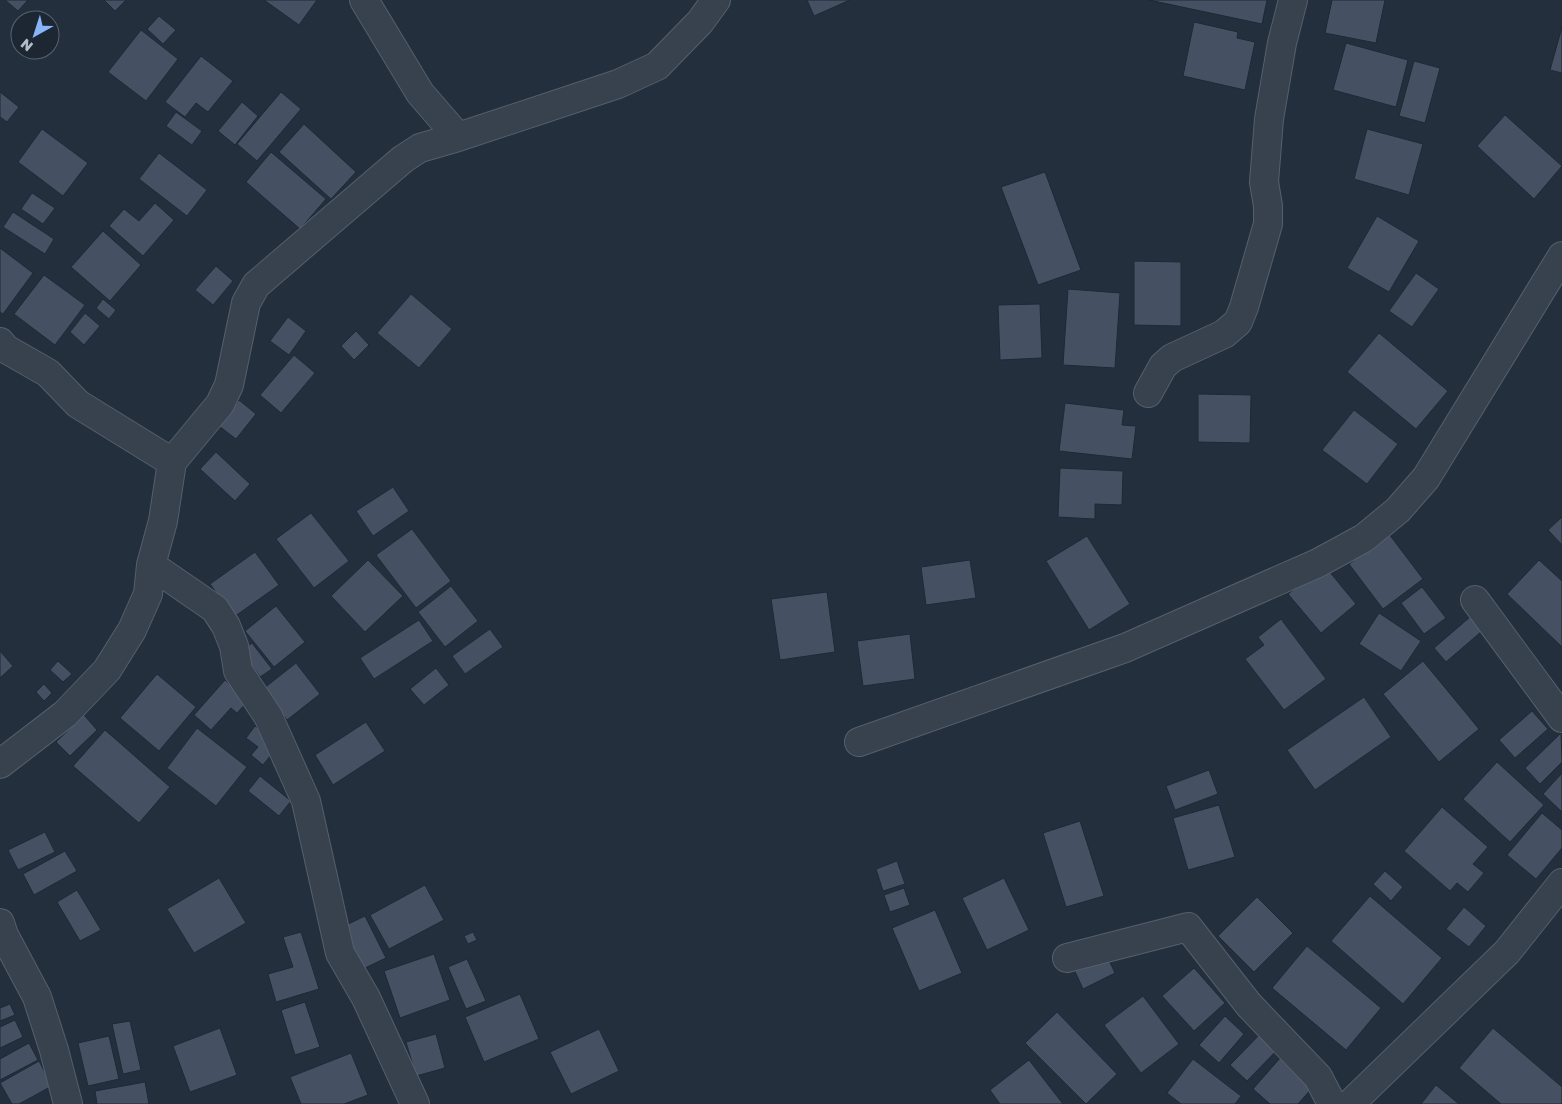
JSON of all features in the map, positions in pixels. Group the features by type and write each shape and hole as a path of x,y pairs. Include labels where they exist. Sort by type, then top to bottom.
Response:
{"street":[{"path":"364,0 420,93 458,137"},
{"path":"0,764 65,714 107,670 132,630 148,594 151,565 163,521 172,462 220,404 229,385 246,303 256,284 403,159 420,148 618,84 656,66 700,22 716,0"},
{"path":"1148,393 1163,366 1172,358 1224,334 1238,322 1244,307 1268,224 1268,206 1264,182 1269,119 1282,43 1294,0"},
{"path":"859,742 1125,648 1318,564 1364,538 1398,510 1426,478 1562,256"},
{"path":"0,342 6,349 48,373 78,404 172,462"},
{"path":"151,565 215,610 226,626 234,646 238,671 268,716 306,801 340,953 366,998 414,1104"},
{"path":"1476,600 1562,718"},
{"path":"1350,1104 1507,952 1562,883"},
{"path":"0,923 4,935 37,997 54,1050 68,1104"},
{"path":"1067,958 1188,927 1249,1005 1318,1077 1332,1104"}],"building":[{"path":"5,0 28,0 17,10"},
{"path":"104,0 126,0 115,11"},
{"path":"264,0 317,0 299,25"},
{"path":"807,0 850,0 814,16"},
{"path":"1149,0 1267,0 1262,24"},
{"path":"1332,0 1385,0 1376,43 1325,33"},
{"path":"159,16 176,30 163,44 147,29"},
{"path":"1194,22 1238,32 1237,38 1255,42 1245,90 1183,76"},
{"path":"1562,27 1562,73 1550,70"},
{"path":"141,30 178,59 146,101 108,72"},
{"path":"1346,43 1408,60 1396,107 1333,90"},
{"path":"201,56 233,81 208,112 196,103 185,117 165,102"},
{"path":"1414,61 1440,68 1425,123 1399,116"},
{"path":"0,92 19,107 7,122 0,117"},
{"path":"281,92 301,109 257,161 237,144"},
{"path":"242,102 258,116 235,145 218,131"},
{"path":"176,112 202,131 192,145 166,126"},
{"path":"1505,115 1562,166 1534,199 1477,146"},
{"path":"304,124 356,172 331,199 279,152"},
{"path":"42,129 88,163 63,196 18,162"},
{"path":"1367,129 1423,144 1409,195 1354,179"},
{"path":"271,152 326,199 300,229 246,182"},
{"path":"159,153 207,190 187,216 139,179"},
{"path":"1045,172 1081,270 1038,285 1001,187"},
{"path":"32,193 55,208 43,224 21,209"},
{"path":"155,203 174,220 143,256 109,226 124,209 139,221"},
{"path":"13,212 54,239 45,254 3,227"},
{"path":"1377,216 1419,241 1389,292 1347,268"},
{"path":"103,231 141,265 110,301 71,267"},
{"path":"0,248 33,273 3,314 0,312"},
{"path":"1134,261 1181,262 1181,326 1134,325"},
{"path":"216,266 233,281 213,305 195,290"},
{"path":"1416,273 1439,289 1412,327 1389,311"},
{"path":"44,275 85,305 55,345 14,314"},
{"path":"1068,289 1120,293 1115,368 1063,365"},
{"path":"411,294 452,329 419,368 377,333"},
{"path":"103,299 116,310 109,319 96,308"},
{"path":"1040,304 1042,358 1000,360 998,305"},
{"path":"85,313 100,326 84,345 70,332"},
{"path":"288,317 306,331 289,355 270,341"},
{"path":"356,331 369,345 354,360 341,346"},
{"path":"1379,333 1448,391 1416,429 1347,372"},
{"path":"294,355 315,373 281,413 260,395"},
{"path":"1198,394 1251,395 1250,443 1198,442"},
{"path":"239,400 256,414 236,439 219,426"},
{"path":"1065,403 1124,410 1122,425 1136,426 1132,459 1059,451"},
{"path":"1354,410 1398,444 1367,484 1322,450"},
{"path":"216,452 250,484 235,501 200,469"},
{"path":"1060,468 1123,471 1122,505 1095,504 1095,519 1058,517"},
{"path":"393,487 409,511 373,536 356,511"},
{"path":"311,513 349,561 314,588 276,539"},
{"path":"1562,517 1562,545 1548,530"},
{"path":"412,529 451,581 416,608 376,555"},
{"path":"1389,534 1423,579 1383,609 1349,564"},
{"path":"1087,536 1130,604 1089,630 1046,561"},
{"path":"255,552 279,585 234,617 210,584"},
{"path":"368,560 403,596 365,632 331,596"},
{"path":"970,560 976,598 926,605 921,567"},
{"path":"1539,560 1562,581 1562,647 1507,594"},
{"path":"1324,565 1356,604 1321,633 1288,594"},
{"path":"451,586 478,621 445,647 418,612"},
{"path":"1422,587 1446,618 1424,634 1401,603"},
{"path":"827,592 835,652 780,660 771,599"},
{"path":"276,606 305,642 274,667 245,631"},
{"path":"1477,611 1489,625 1446,662 1434,648"},
{"path":"1379,613 1421,641 1401,671 1359,644"},
{"path":"1281,619 1326,679 1284,710 1245,659 1264,645 1258,637"},
{"path":"419,620 433,641 374,679 360,658"},
{"path":"490,629 503,647 465,674 452,656"},
{"path":"910,634 915,679 863,686 857,641"},
{"path":"252,643 272,669 260,677 241,651"},
{"path":"0,651 13,666 0,678"},
{"path":"58,661 72,674 63,682 50,670"},
{"path":"1423,661 1479,729 1439,762 1383,694"},
{"path":"296,663 320,694 287,720 263,689"},
{"path":"436,668 449,685 424,705 410,689"},
{"path":"157,674 196,707 159,751 120,718"},
{"path":"225,680 248,701 237,713 231,708 211,730 194,715"},
{"path":"44,684 52,693 44,701 36,692"},
{"path":"1364,697 1391,737 1315,790 1287,750"},
{"path":"1532,711 1548,729 1515,758 1499,740"},
{"path":"84,715 97,730 70,756 56,742"},
{"path":"366,722 385,751 333,785 315,755"},
{"path":"255,726 279,745 263,765 251,755 258,747 246,738"},
{"path":"197,728 247,767 216,806 167,768"},
{"path":"105,730 170,787 139,823 73,766"},
{"path":"1561,733 1562,762 1540,784 1525,768"},
{"path":"1497,762 1544,805 1510,842 1463,799"},
{"path":"1209,770 1218,794 1175,810 1166,786"},
{"path":"1562,773 1562,812 1543,794"},
{"path":"260,776 291,801 279,816 248,791"},
{"path":"1219,805 1235,857 1188,870 1173,818"},
{"path":"1442,807 1488,847 1473,864 1484,873 1468,892 1457,883 1450,891 1404,851"},
{"path":"1542,813 1562,830 1562,848 1536,879 1507,855"},
{"path":"1080,821 1104,896 1066,907 1043,833"},
{"path":"45,832 55,852 18,870 8,850"},
{"path":"65,851 77,871 34,895 23,874"},
{"path":"897,861 905,884 883,891 876,869"},
{"path":"1385,871 1403,887 1391,901 1373,884"},
{"path":"219,878 246,923 194,953 167,909"},
{"path":"1004,878 1029,930 987,950 962,898"},
{"path":"425,885 444,920 389,949 370,915"},
{"path":"904,888 910,905 890,912 884,895"},
{"path":"77,890 101,930 80,941 57,902"},
{"path":"1370,896 1442,958 1403,1004 1331,941"},
{"path":"1257,897 1293,933 1254,972 1218,936"},
{"path":"1464,907 1486,926 1469,947 1446,929"},
{"path":"935,910 962,973 919,991 892,928"},
{"path":"365,916 386,958 363,969 342,927"},
{"path":"301,932 319,989 276,1002 268,974 293,967 283,937"},
{"path":"473,932 477,940 468,944 464,936"},
{"path":"1307,946 1381,1008 1346,1050 1272,988"},
{"path":"1105,952 1115,973 1083,989 1073,967"},
{"path":"434,954 450,1000 400,1018 384,971"},
{"path":"467,959 486,1001 466,1009 448,967"},
{"path":"1194,968 1225,1003 1194,1031 1162,996"},
{"path":"520,994 539,1039 484,1062 465,1017"},
{"path":"1143,996 1179,1044 1141,1073 1104,1025"},
{"path":"305,1002 320,1047 295,1055 281,1010"},
{"path":"10,1004 15,1015 0,1021 0,1008"},
{"path":"1057,1012 1117,1074 1086,1104 1025,1043"},
{"path":"1225,1016 1244,1034 1219,1063 1199,1045"},
{"path":"15,1020 23,1037 0,1048 0,1027"},
{"path":"130,1021 141,1070 123,1074 112,1024"},
{"path":"220,1028 237,1075 190,1092 173,1046"},
{"path":"1493,1028 1562,1087 1562,1104 1501,1104 1459,1068"},
{"path":"599,1029 619,1071 571,1094 550,1052"},
{"path":"1265,1029 1282,1045 1247,1081 1230,1065"},
{"path":"436,1034 445,1068 416,1076 406,1042"},
{"path":"109,1036 119,1079 88,1086 78,1043"},
{"path":"29,1043 38,1060 0,1080 0,1059"},
{"path":"351,1053 368,1095 344,1104 301,1104 290,1077"},
{"path":"1281,1057 1313,1087 1298,1104 1270,1104 1253,1089"},
{"path":"1193,1059 1241,1096 1235,1104 1181,1104 1167,1093"},
{"path":"1029,1060 1063,1104 1000,1104 990,1090"},
{"path":"39,1061 52,1086 19,1104 12,1104 0,1083"},
{"path":"145,1082 149,1104 97,1104 95,1091"},
{"path":"1436,1085 1459,1104 1421,1104"}]}
